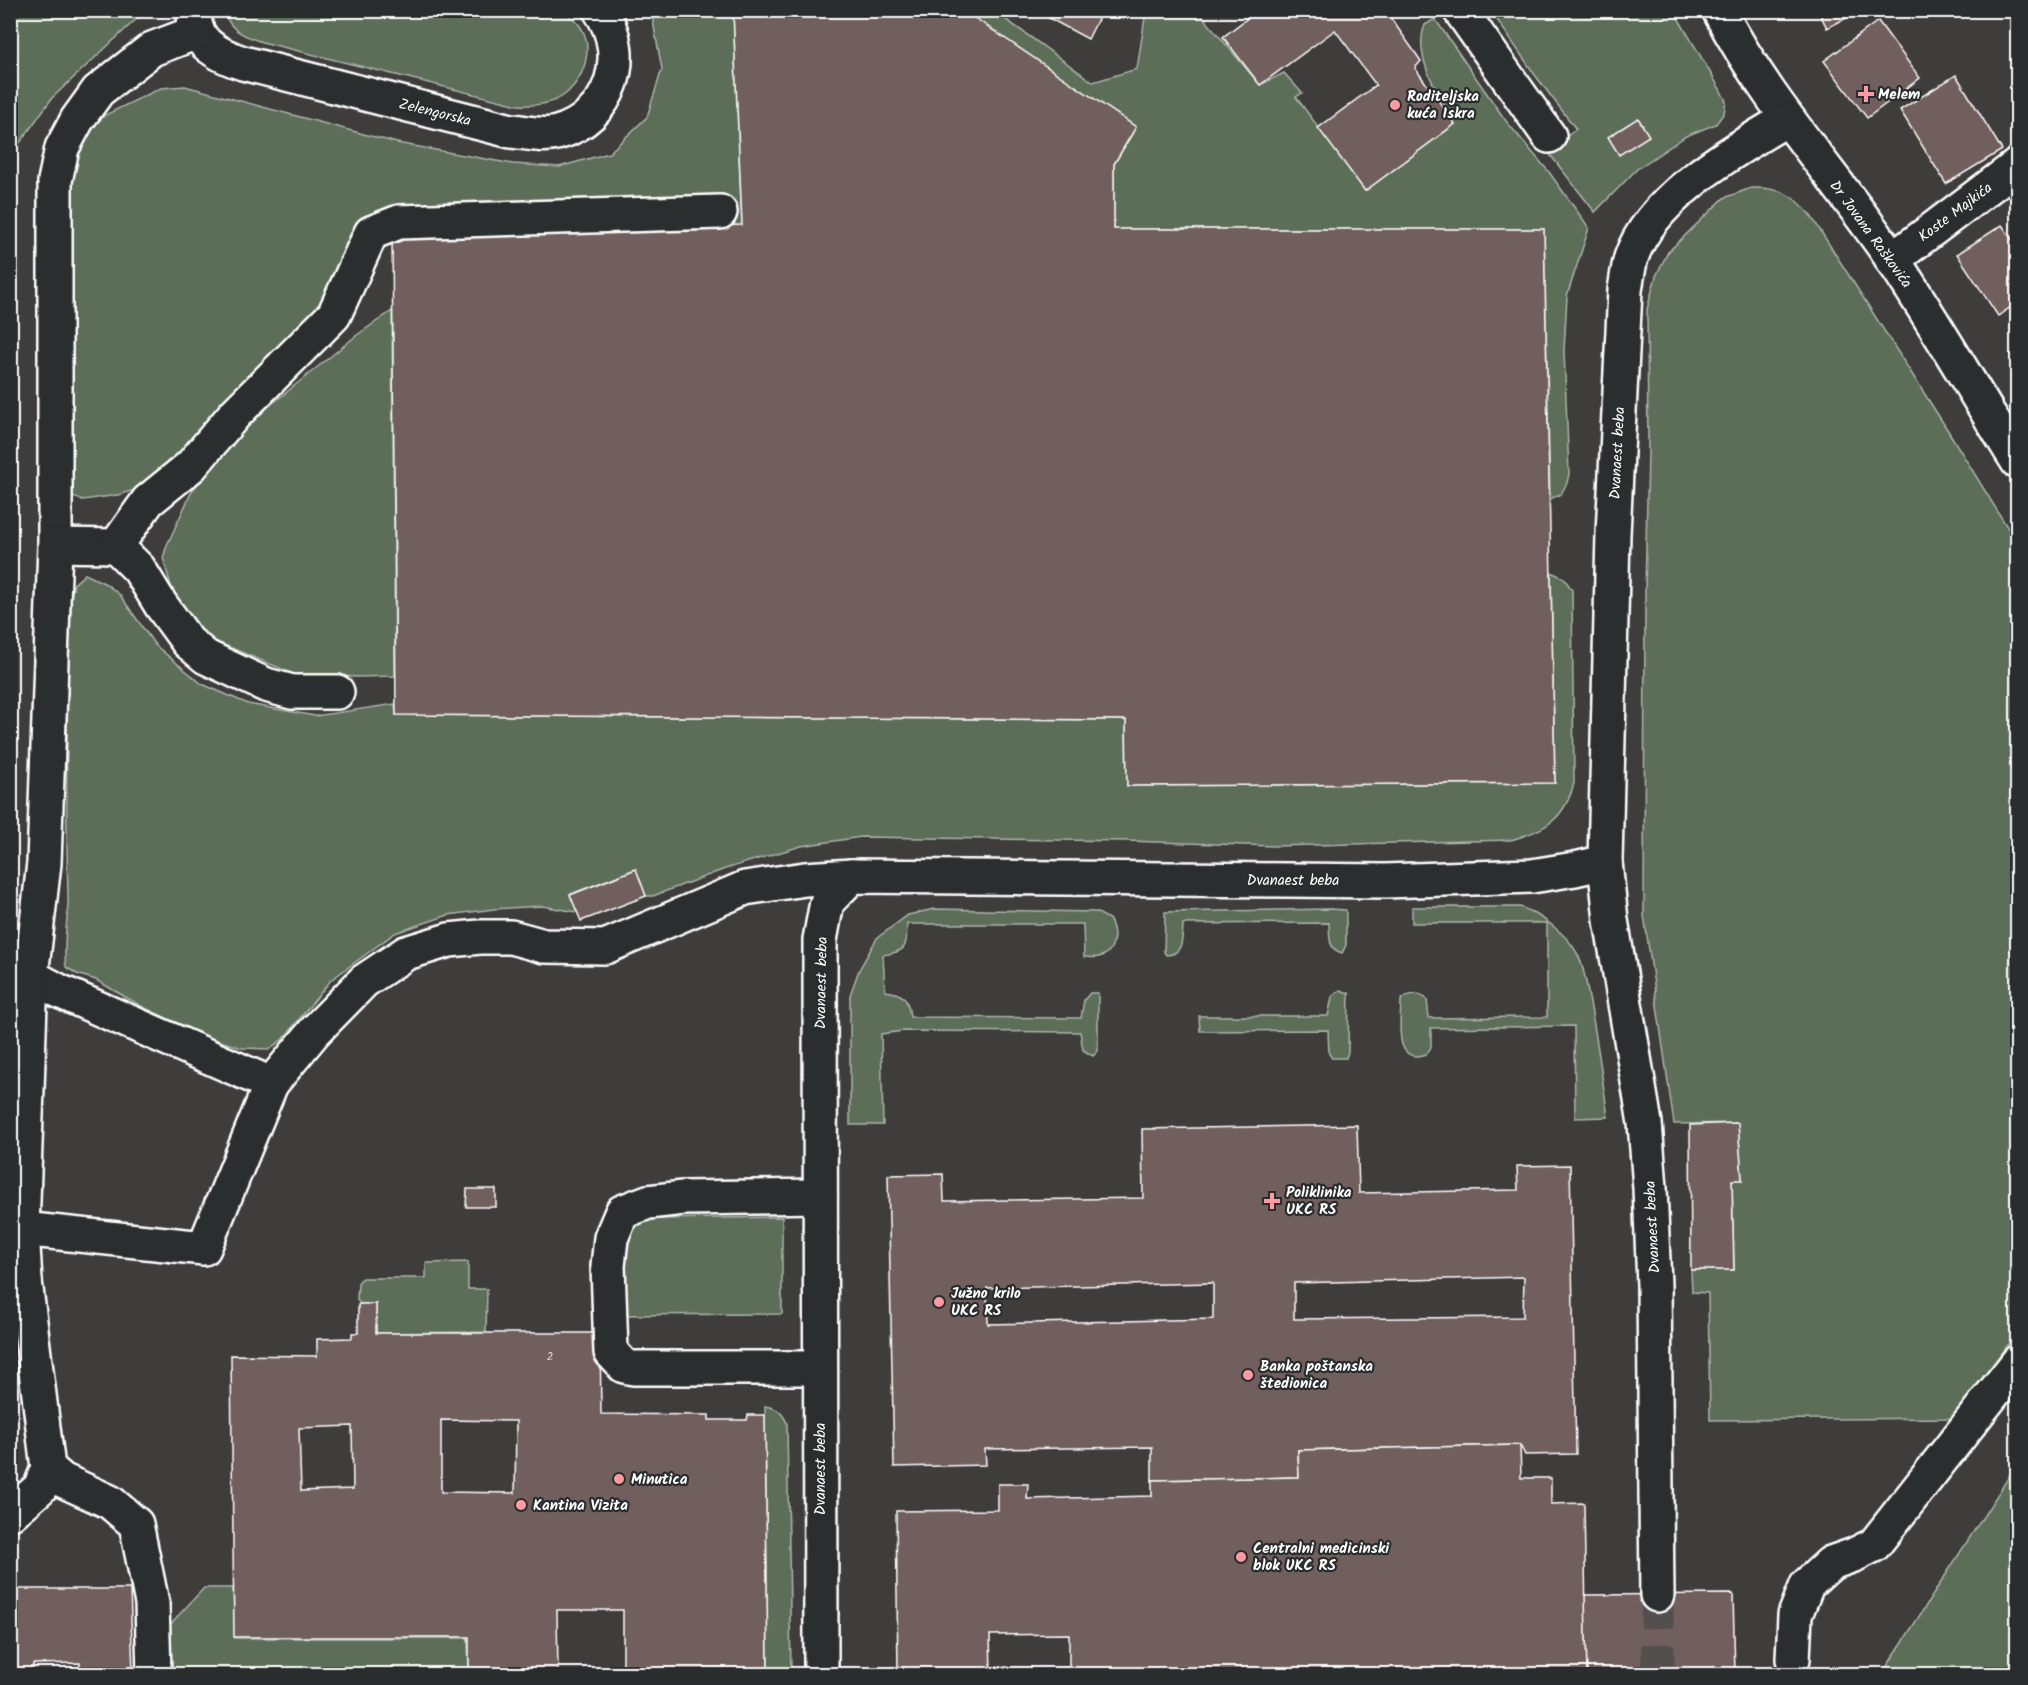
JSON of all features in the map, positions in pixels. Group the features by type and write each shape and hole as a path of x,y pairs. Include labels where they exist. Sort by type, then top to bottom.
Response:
{"street":[{"name":"Zelengorska","path":"196,21 209,47 224,57 243,63 511,131 555,134 579,125 596,111 609,88 616,49 600,10"},
{"path":"1460,10 1549,136"},
{"name":"Dr Jovana Raškovića","path":"1719,10 1736,44 1787,119 1892,260 2018,462"},
{"path":"10,1514 26,1503 40,1488 48,1468 18,1282 31,976 44,864 55,544 55,181 62,148 77,120 98,91 152,49 196,21"},
{"name":"Dvanaest beba","path":"1657,1595 1654,1285 1650,1188 1645,1123 1611,920 1605,862 1614,523 1625,290 1631,258 1639,241 1654,219 1684,186 1787,119"},
{"name":"Koste Majkića","path":"1892,260 2018,165"},
{"path":"116,546 147,501 191,466 235,414 334,315 371,232 399,222 720,212"},
{"path":"55,544 116,546 139,569 188,642 206,657 266,685 292,692 337,692"},
{"name":"Dvanaest beba","path":"821,1674 820,940 827,902 852,876 1385,881 1532,876 1605,862"},
{"path":"21,1229 204,1248 271,1083 314,1032 364,981 406,953 449,940 480,937 511,937 544,946 604,946 744,888 805,879 852,876"},
{"path":"31,976 58,991 271,1083"},
{"path":"819,1368 624,1366 611,1352 608,1266 611,1238 622,1212 648,1202 683,1198 820,1196"},
{"path":"1793,1659 1795,1615 1807,1585 1831,1563 1874,1545 2018,1362"},
{"path":"48,1468 62,1480 110,1502 136,1524 152,1604 154,1674"}],"green space":[{"path":"11,10 145,11 52,98 19,144 11,171"},
{"path":"224,11 561,11 575,20 582,30 586,40 586,61 577,81 563,96 541,104 518,105 262,42 233,28"},
{"path":"651,11 733,11 742,225 392,238 373,259 334,292 267,359 166,470 148,486 118,495 83,500 72,497 67,438 65,187 79,141 105,115 161,88 185,86 397,143 513,164 559,167 609,153 647,117 662,69"},
{"path":"963,11 994,11 1093,82 1137,69 1146,11 1198,11 1260,85 1284,73 1302,93 1296,97 1365,191 1455,124 1435,89 1422,50 1425,25 1435,19 1506,121 1549,172 1589,228 1567,296 1564,351 1569,474 1561,494 1550,499 1544,229 1114,229 1114,164 1136,127"},
{"path":"1491,11 1674,11 1726,101 1724,113 1716,124 1686,136 1637,169 1595,212 1548,152 1576,129"},
{"path":"1751,188 1785,193 1798,202 1811,216 2017,543 2017,1334 2002,1352 1958,1418 1710,1420 1708,1293 1692,1292 1691,1270 1734,1270 1732,1180 1742,1179 1738,1123 1674,1124 1644,915 1647,309 1656,276 1668,252 1724,198"},
{"path":"392,311 395,676 294,674 207,638 188,618 173,593 163,558 192,491 241,429 357,335"},
{"path":"1551,572 1564,578 1572,590 1574,783 1565,806 1552,821 1534,832 1511,840 1274,846 861,837 801,846 725,869 653,896 646,896 635,869 571,894 577,912 542,906 494,909 448,915 395,933 331,980 283,1039 270,1049 242,1048 205,1036 66,967 70,600 74,584 85,574 106,584 120,595 155,645 202,684 248,704 315,716 395,704 396,715 1126,720 1127,786 1555,783"},
{"path":"1412,907 1520,907 1544,920 1567,939 1579,958 1584,974 1608,1117 1575,1118 1574,1026 1431,1028 1431,1047 1427,1054 1416,1056 1408,1054 1401,1040 1400,1019 1401,1000 1410,995 1418,995 1427,1000 1429,1018 1547,1017 1547,923 1412,923"},
{"path":"934,909 1096,912 1109,919 1114,936 1112,947 1105,955 1097,957 1084,957 1083,924 907,924 904,947 897,952 883,955 885,991 897,993 904,998 910,1017 1081,1018 1084,1000 1090,993 1098,993 1098,1051 1093,1056 1083,1050 1080,1032 903,1031 881,1034 883,1125 850,1125 850,995 859,970 877,938 908,915"},
{"path":"1346,910 1346,945 1342,953 1332,945 1329,923 1183,924 1179,949 1172,954 1166,955 1164,952 1165,912"},
{"path":"1340,990 1349,993 1346,1058 1332,1058 1329,1054 1328,1030 1200,1031 1199,1016 1328,1016 1332,997"},
{"path":"782,1217 782,1314 617,1315 621,1240 638,1224 649,1219"},
{"path":"468,1262 468,1289 487,1289 486,1332 376,1333 376,1304 360,1304 357,1300 358,1283 362,1278 426,1278 426,1263"},
{"path":"765,1406 779,1411 787,1423 791,1674 768,1674"},
{"path":"2017,1464 2017,1674 1882,1674"},
{"path":"204,1588 233,1588 235,1638 468,1638 469,1674 174,1674 161,1645 164,1631"}],"building":[{"path":"733,10 963,10 1136,127 1114,164 1114,229 1544,229 1555,783 1127,786 1126,720 396,715 392,238 742,225"},
{"path":"1034,10 1096,10 1101,13 1088,39"},
{"name":"Roditeljska kuća Iskra","path":"1258,10 1385,10 1421,61 1415,68 1455,124 1365,191 1318,128 1376,85 1335,30 1260,85 1223,37"},
{"path":"1818,10 1862,10 1827,28"},
{"path":"1878,21 1920,78 1867,118 1824,61"},
{"path":"1956,75 2002,150 1946,184 1900,110"},
{"path":"1638,118 1649,136 1619,155 1608,137"},
{"path":"2002,225 2018,248 2018,302 1998,316 1957,254"},
{"path":"636,869 646,896 581,921 570,895"},
{"path":"1738,1123 1742,1180 1732,1180 1734,1270 1691,1270 1690,1125"},
{"name":"Južno krilo UKC RS","path":"1357,1125 1359,1193 1518,1190 1517,1166 1570,1165 1576,1454 1525,1455 1520,1445 1298,1450 1299,1477 1263,1478 1152,1480 1152,1447 985,1449 986,1465 894,1467 888,1175 943,1174 944,1201 1143,1198 1142,1129","holes":["1524,1277 1523,1317 1294,1319 1294,1283","1213,1283 1213,1319 988,1324 987,1288"]},
{"path":"467,1189 496,1189 496,1207 466,1207"},
{"path":"376,1304 376,1333 600,1333 601,1414 709,1415 709,1420 747,1420 748,1415 765,1415 768,1674 623,1674 623,1610 557,1610 558,1674 469,1674 469,1637 234,1637 231,1355 317,1356 317,1339 352,1338 352,1333 358,1333 358,1305","holes":["441,1420 516,1421 515,1493 441,1492","352,1426 353,1489 301,1491 299,1428"]},
{"name":"Centralni medicinski blok UKC RS","path":"1520,1445 1521,1478 1551,1478 1551,1504 1584,1503 1587,1674 898,1674 896,1511 998,1510 998,1484 1028,1484 1027,1499 1152,1496 1152,1480 1299,1477 1298,1450","holes":["1069,1634 1069,1671 991,1673 990,1635"]},
{"path":"10,1589 130,1589 133,1674 80,1674 80,1663 33,1664 33,1674 10,1674"},
{"path":"1733,1594 1735,1674 1587,1674 1585,1595"}],"tunnel":[{"path":"1657,1595 1658,1674"}],"place":[{"name":"Melem","path":"1866,94"},
{"name":"Roditeljska kuća Iskra","path":"1395,105"},
{"name":"Poliklinika UKC RS","path":"1272,1201"},
{"name":"Južno krilo UKC RS","path":"939,1302"},
{"name":"Banka poštanska štedionica","path":"1248,1375"},
{"name":"Minutica","path":"619,1479"},
{"name":"Kantina Vizita","path":"521,1505"},
{"name":"Centralni medicinski blok UKC RS","path":"1241,1557"}]}
